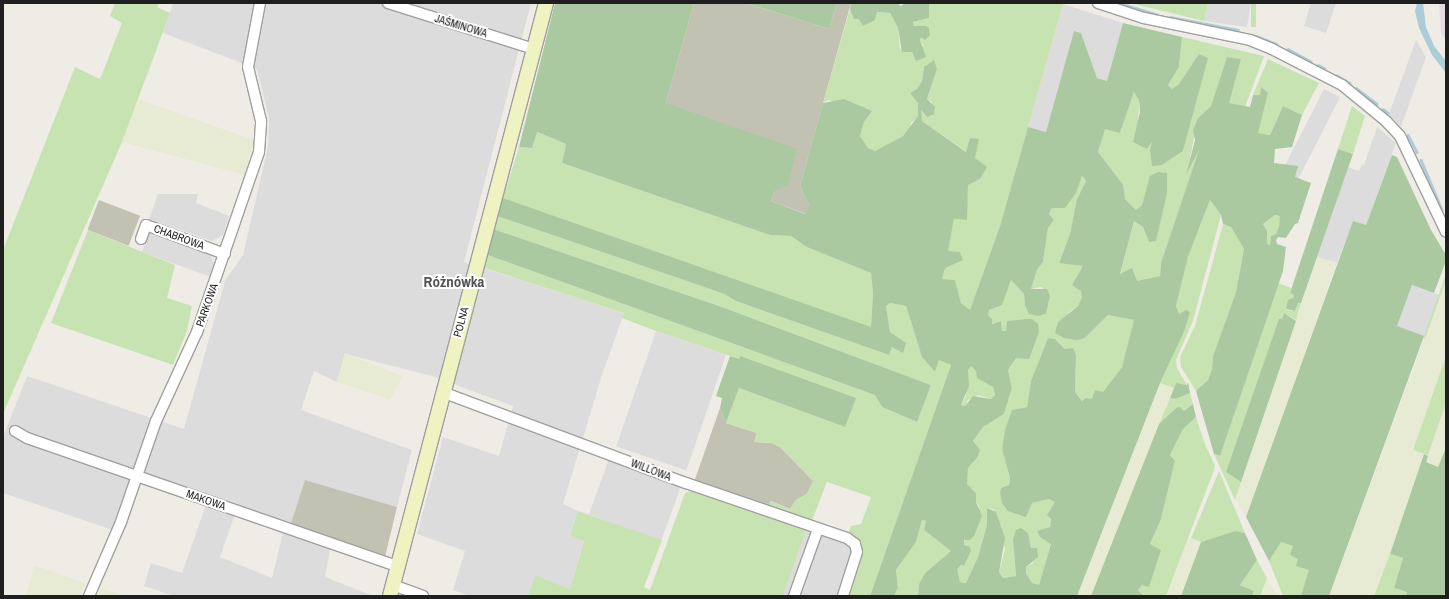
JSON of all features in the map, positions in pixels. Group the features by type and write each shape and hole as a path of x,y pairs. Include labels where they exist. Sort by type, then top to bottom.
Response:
{"street":[{"name":"PARKOWA","path":"89,596 114,539 156,421 197,332 226,254 260,145 261,121 248,67 260,3"},
{"name":"JAŚMINOWA","path":"388,3 534,48"},
{"name":"POLNA","path":"391,591 442,392 546,3"},
{"path":"1098,3 1144,18 1250,40 1272,48 1342,85 1386,121 1400,136 1446,232"},
{"name":"CHABROWA","path":"141,239 146,225 226,254"},
{"name":"WILLOWA","path":"442,392 686,483 847,538 857,548 855,562 843,596"},
{"name":"MAKOWA","path":"15,431 27,438 398,566"},
{"path":"794,596 818,529"},
{"path":"391,591 423,596"}],"shaded area":[{"path":"173,3 531,3 464,262 624,313 601,378 563,504 578,511 570,535 584,540 570,589 535,575 528,596 469,596 453,590 465,551 417,534 443,437 499,456 513,406 432,376 345,354 337,382 314,371 301,410 412,450 397,507 305,480 291,523 238,505 220,557 272,578 283,533 330,549 325,577 373,596 174,596 144,586 151,563 182,573 206,505 131,477 113,530 3,493 3,437 27,376 184,429 225,281 243,255 268,147 269,118 257,69 163,33"},
{"path":"694,3 746,3 829,29 837,3 851,3 800,186 809,205 806,214 771,201 775,191 666,103"},
{"path":"1208,3 1251,3 1247,27 1204,21"},
{"path":"1311,3 1336,3 1326,33 1304,26"},
{"path":"1439,3 1446,3 1446,41 1441,34"},
{"path":"1063,4 1123,23 1107,81 1097,78 1081,33 1074,31 1046,132 1028,127"},
{"path":"1416,40 1426,57 1401,127 1389,114"},
{"path":"1324,89 1340,97 1298,180 1282,172"},
{"path":"138,99 254,140 245,175 122,142"},
{"path":"1377,127 1396,143 1366,225 1353,222 1337,263 1317,257 1348,167 1359,171 1362,164 1364,165"},
{"path":"158,194 198,194 196,203 229,216 223,235 212,241 149,219"},
{"path":"99,200 140,216 129,246 88,230"},
{"path":"149,233 210,254 214,264 211,277 142,252"},
{"path":"1317,257 1337,263 1246,517 1235,500"},
{"path":"1446,280 1446,356 1413,450 1424,454 1390,554 1374,596 1329,596"},
{"path":"1412,285 1439,295 1424,336 1397,326"},
{"path":"656,331 726,355 686,470 616,446"},
{"path":"345,353 403,376 390,400 337,382"},
{"path":"1160,383 1174,388 1091,596 1077,596"},
{"path":"1446,403 1446,448 1439,467 1425,462"},
{"path":"720,408 726,423 757,433 754,442 772,443 780,447 813,481 807,494 796,500 790,509 771,501 768,508 694,482"},
{"path":"609,459 681,485 661,541 589,514"},
{"path":"305,480 397,507 385,557 291,523"},
{"path":"806,530 849,544 853,552 837,596 783,596"},
{"path":"1188,537 1201,542 1180,596 1165,596"},
{"path":"34,565 86,583 80,596 26,596"},
{"path":"1267,578 1278,596 1260,596"},
{"path":"101,588 126,596 98,596"}],"green space":[{"path":"115,3 159,3 157,7 170,13 122,142 3,414 3,250 75,67 100,79 122,23 110,16"},
{"path":"555,3 694,3 666,103 797,149 788,185 775,191 771,201 805,214 809,205 800,186 823,103 844,99 872,111 864,122 860,136 868,148 875,151 903,136 918,116 918,103 910,93 917,89 922,81 924,67 934,60 937,69 927,99 935,107 934,114 927,117 921,110 922,121 966,152 970,138 979,139 975,158 987,167 980,179 968,185 967,220 954,219 948,251 960,252 963,260 945,268 942,279 955,280 961,303 970,310 1000,226 1028,127 1046,132 1074,31 1081,33 1097,78 1107,81 1123,23 1182,37 1179,67 1168,85 1172,89 1179,84 1199,54 1208,58 1183,151 1162,165 1152,166 1150,150 1152,142 1147,149 1133,142 1140,112 1139,100 1134,92 1120,133 1105,129 1098,152 1123,185 1125,199 1136,210 1142,205 1150,176 1158,172 1167,173 1167,193 1156,241 1149,242 1143,227 1134,221 1120,274 1132,268 1137,281 1160,276 1161,263 1199,150 1186,175 1195,140 1193,130 1198,118 1211,106 1227,57 1241,59 1229,103 1250,107 1253,95 1260,95 1261,87 1268,93 1258,133 1270,135 1283,106 1302,115 1292,147 1275,149 1274,163 1298,166 1295,177 1311,183 1298,223 1295,224 1286,238 1278,237 1276,240 1277,244 1286,247 1283,271 1220,456 1214,454 1196,391 1208,380 1212,369 1213,356 1236,292 1244,249 1231,227 1223,224 1221,215 1210,200 1188,257 1176,306 1179,314 1186,310 1190,312 1184,332 1160,383 1077,596 918,596 919,584 925,573 951,551 924,530 926,521 922,520 916,542 896,570 898,588 894,596 870,596 951,365 939,360 935,372 922,357 906,306 890,303 886,306 890,332 906,343 903,353 892,347 889,355 736,301 725,294 497,216 503,198 871,327 873,293 871,273 807,247 791,236 770,235 562,163 566,144 537,132 532,148 519,147","holes":["1082,176 1086,181 1077,199 1070,234 1059,263 1083,266 1072,285 1081,291 1082,297 1078,306 1058,322 1055,333 1064,338 1077,340 1085,338 1108,315 1134,320 1122,367 1103,392 1095,390 1092,399 1086,398 1082,401 1075,392 1076,355 1073,348 1065,349 1055,339 1048,338 1031,381 1027,407 1012,410 1005,430 1002,449 1010,478 1009,485 1001,488 1000,493 1002,503 1008,511 1026,517 1032,503 1049,499 1055,502 1047,515 1051,519 1050,527 1037,531 1040,537 1051,544 1039,585 1032,583 1026,573 1026,567 1038,557 1037,548 1031,548 1028,533 1021,528 1016,530 1013,539 1016,576 1003,578 999,572 1005,538 996,512 987,508 987,525 978,557 966,583 960,582 957,569 961,565 964,566 971,551 970,547 964,545 964,540 970,540 974,536 982,516 976,502 976,493 967,484 968,468 977,458 980,450 973,441 983,427 1004,414 1012,388 1008,370 1016,358 1029,359 1039,332 1038,324 1032,319 1007,321 1006,331 1002,331 1001,321 992,324 992,319 988,315 989,310 1002,305 1011,280 1024,294 1025,305 1029,314 1038,316 1046,314 1050,296 1047,289 1031,289 1037,270 1043,262 1048,228 1054,220 1049,214 1052,208 1065,208 1076,193","1275,215 1280,216 1279,226 1276,234 1271,236 1270,245 1267,244 1267,231 1263,224","971,366 976,371 977,378 993,387 995,395 991,399 973,396 965,406 961,405 969,386 968,370"]},
{"path":"746,3 837,3 829,29"},
{"path":"851,3 899,3 900,6 907,3 929,3 929,18 913,22 914,26 926,26 929,28 930,35 925,40 921,37 920,40 926,57 916,61 912,52 902,52 898,28 890,13 877,12 875,20 863,26 859,19 854,19 850,9"},
{"path":"929,3 1063,4 1000,226 970,311 961,303 955,280 942,279 954,219 966,220 968,184 980,179 967,152 922,121 920,110 927,117 932,102 927,99 937,69 924,67 922,81 917,89 919,116 911,123 910,128 903,136 875,151 868,148 860,136 864,122 871,111 828,100 823,103 850,9 854,19 876,12 890,13 898,28 900,49 924,46 920,41 921,36 925,39 930,34 929,28 914,26 913,22 929,18"},
{"path":"1130,3 1208,3 1204,21"},
{"path":"1251,3 1256,3 1256,27 1251,27"},
{"path":"1182,37 1264,56 1245,107 1228,103 1241,59 1227,57 1211,106 1198,118 1187,173 1201,146 1161,263 1160,276 1137,281 1120,275 1134,221 1143,227 1149,242 1156,241 1158,227 1146,192 1142,205 1136,210 1125,199 1122,185 1098,152 1105,128 1120,133 1134,92 1139,100 1138,124 1142,146 1147,149 1152,142 1162,165 1183,151 1195,104 1199,55 1179,84 1172,89 1168,85 1179,67"},
{"path":"1268,59 1319,83 1302,115 1283,106 1270,135 1258,133 1261,87 1260,95 1253,95"},
{"path":"1352,106 1365,116 1353,154 1338,149"},
{"path":"536,132 566,144 562,163 770,235 791,236 808,247 871,273 873,293 871,328 503,198 519,147 532,148"},
{"path":"1338,149 1353,154 1301,303 1298,303 1295,311 1286,309 1288,300 1293,298 1294,295 1290,293"},
{"path":"1392,155 1397,157 1431,230 1446,255 1446,261 1434,293 1412,285 1397,326 1424,336 1329,596 1301,596 1309,570 1296,566 1298,559 1290,555 1293,546 1281,542 1269,561 1246,517 1353,221 1366,225"},
{"path":"1081,176 1086,181 1077,199 1070,234 1059,262 1083,266 1082,297 1078,306 1069,312 1064,338 1085,338 1108,315 1135,320 1122,367 1103,392 1092,399 1082,401 1075,392 1076,355 1073,349 1065,349 1055,339 1048,339 1031,381 1027,407 1012,410 1002,449 1010,478 1009,485 1005,486 1026,516 1032,503 1049,499 1055,502 1051,511 1050,527 1040,537 1051,543 1039,586 1032,583 1026,573 1026,567 1033,563 1037,548 1031,548 1028,533 1014,551 1016,576 1003,578 999,572 1005,549 993,509 988,508 987,525 978,557 966,583 960,582 956,569 960,565 964,566 971,551 963,545 979,506 976,502 976,493 966,484 968,468 977,458 973,441 983,427 1004,414 1012,388 1008,370 1016,358 1022,357 1025,319 1008,321 1006,331 1002,331 1001,321 992,324 992,319 988,315 989,310 1002,304 1011,280 1024,294 1025,305 1046,314 1050,296 1041,287 1031,289 1037,270 1043,262 1048,228 1054,220 1049,214 1052,208 1076,193"},
{"path":"1210,200 1221,215 1193,321 1176,360 1177,368 1187,385 1176,383 1174,388 1160,383 1184,332 1176,306 1188,257"},
{"path":"1275,215 1281,216 1279,226 1276,234 1271,236 1270,245 1267,245 1267,231 1263,224"},
{"path":"497,216 726,294 736,301 889,355 892,347 886,306 890,303 906,306 922,357 935,372 939,360 951,365 870,596 846,596 861,559 862,549 862,544 857,539 847,536 851,526 861,524 871,497 827,482 811,523 768,508 770,501 790,509 796,500 807,494 813,481 780,447 772,443 754,442 757,433 726,423 739,388 845,427 740,356 739,359 656,331 622,318 624,313 481,267 485,254 875,395 882,407 917,422 931,385 722,307 493,229"},
{"path":"1223,224 1231,227 1244,249 1236,292 1213,356 1212,369 1208,380 1196,391 1181,367 1180,357 1195,326"},
{"path":"493,229 722,307 931,385 917,422 882,407 875,395 485,254"},
{"path":"88,230 175,265 167,298 192,306 187,331 173,365 51,323"},
{"path":"1446,274 1446,280 1425,339 1423,338"},
{"path":"1278,283 1291,288 1290,293 1294,295 1286,310 1295,311 1298,302 1301,303 1296,320 1284,313 1226,472 1241,482 1235,500 1214,454 1220,456"},
{"path":"1284,313 1296,321 1241,482 1226,472 1279,319 1282,319"},
{"path":"730,356 739,359 740,356 856,398 845,427 739,388 726,423 720,408 722,398 716,396"},
{"path":"1446,356 1446,403 1428,455 1413,450"},
{"path":"971,365 993,387 995,395 991,399 978,395 968,400 965,406 961,405 966,396 968,370"},
{"path":"1188,382 1190,393 1176,399 1170,398 1176,383 1187,385"},
{"path":"1190,393 1193,404 1184,411 1176,408 1159,424 1170,398 1176,399"},
{"path":"1193,404 1196,417 1183,429 1170,455 1175,461 1161,519 1150,544 1161,550 1149,587 1142,585 1138,590 1144,596 1091,596 1159,424 1176,408 1180,407 1184,411"},
{"path":"1196,417 1206,447 1215,465 1214,470 1166,596 1144,596 1138,590 1142,585 1150,544 1161,519 1175,461 1170,455 1183,429"},
{"path":"1446,448 1446,591 1444,596 1406,596 1407,592 1394,588 1403,558 1390,554 1424,454 1428,456 1426,462 1438,467"},
{"path":"1219,471 1245,533 1235,531 1201,542 1191,538"},
{"path":"691,491 806,530 783,596 528,596 535,575 570,589 584,541 570,535 578,511 662,540 644,587 650,590 685,493"},
{"path":"922,520 926,521 924,530 951,551 925,573 919,584 918,596 894,596 898,588 896,570 916,542"},
{"path":"1235,531 1245,533 1257,560 1240,585 1254,591 1252,596 1181,596 1201,542"},
{"path":"1281,542 1293,546 1298,559 1310,570 1301,596 1283,596 1269,561"},
{"path":"1390,554 1403,558 1394,588 1407,592 1406,596 1374,596"},
{"path":"1257,560 1267,578 1260,596 1252,596 1254,591 1240,585"}],"water":[{"path":"1417,3 1423,3 1426,27 1434,46 1446,61 1446,73 1432,55 1419,28 1415,11"}],"waterway":[{"path":"1119,3 1156,14"},
{"path":"1170,17 1238,30"},
{"path":"1256,36 1277,44"},
{"path":"1288,49 1311,62"},
{"path":"1318,65 1324,68"},
{"path":"1336,75 1350,83"},
{"path":"1356,88 1377,104"},
{"path":"1383,109 1388,113"},
{"path":"1408,135 1417,152"},
{"path":"1421,160 1442,210"}],"district":[{"name":"Różnówka","path":"454,282"}]}
